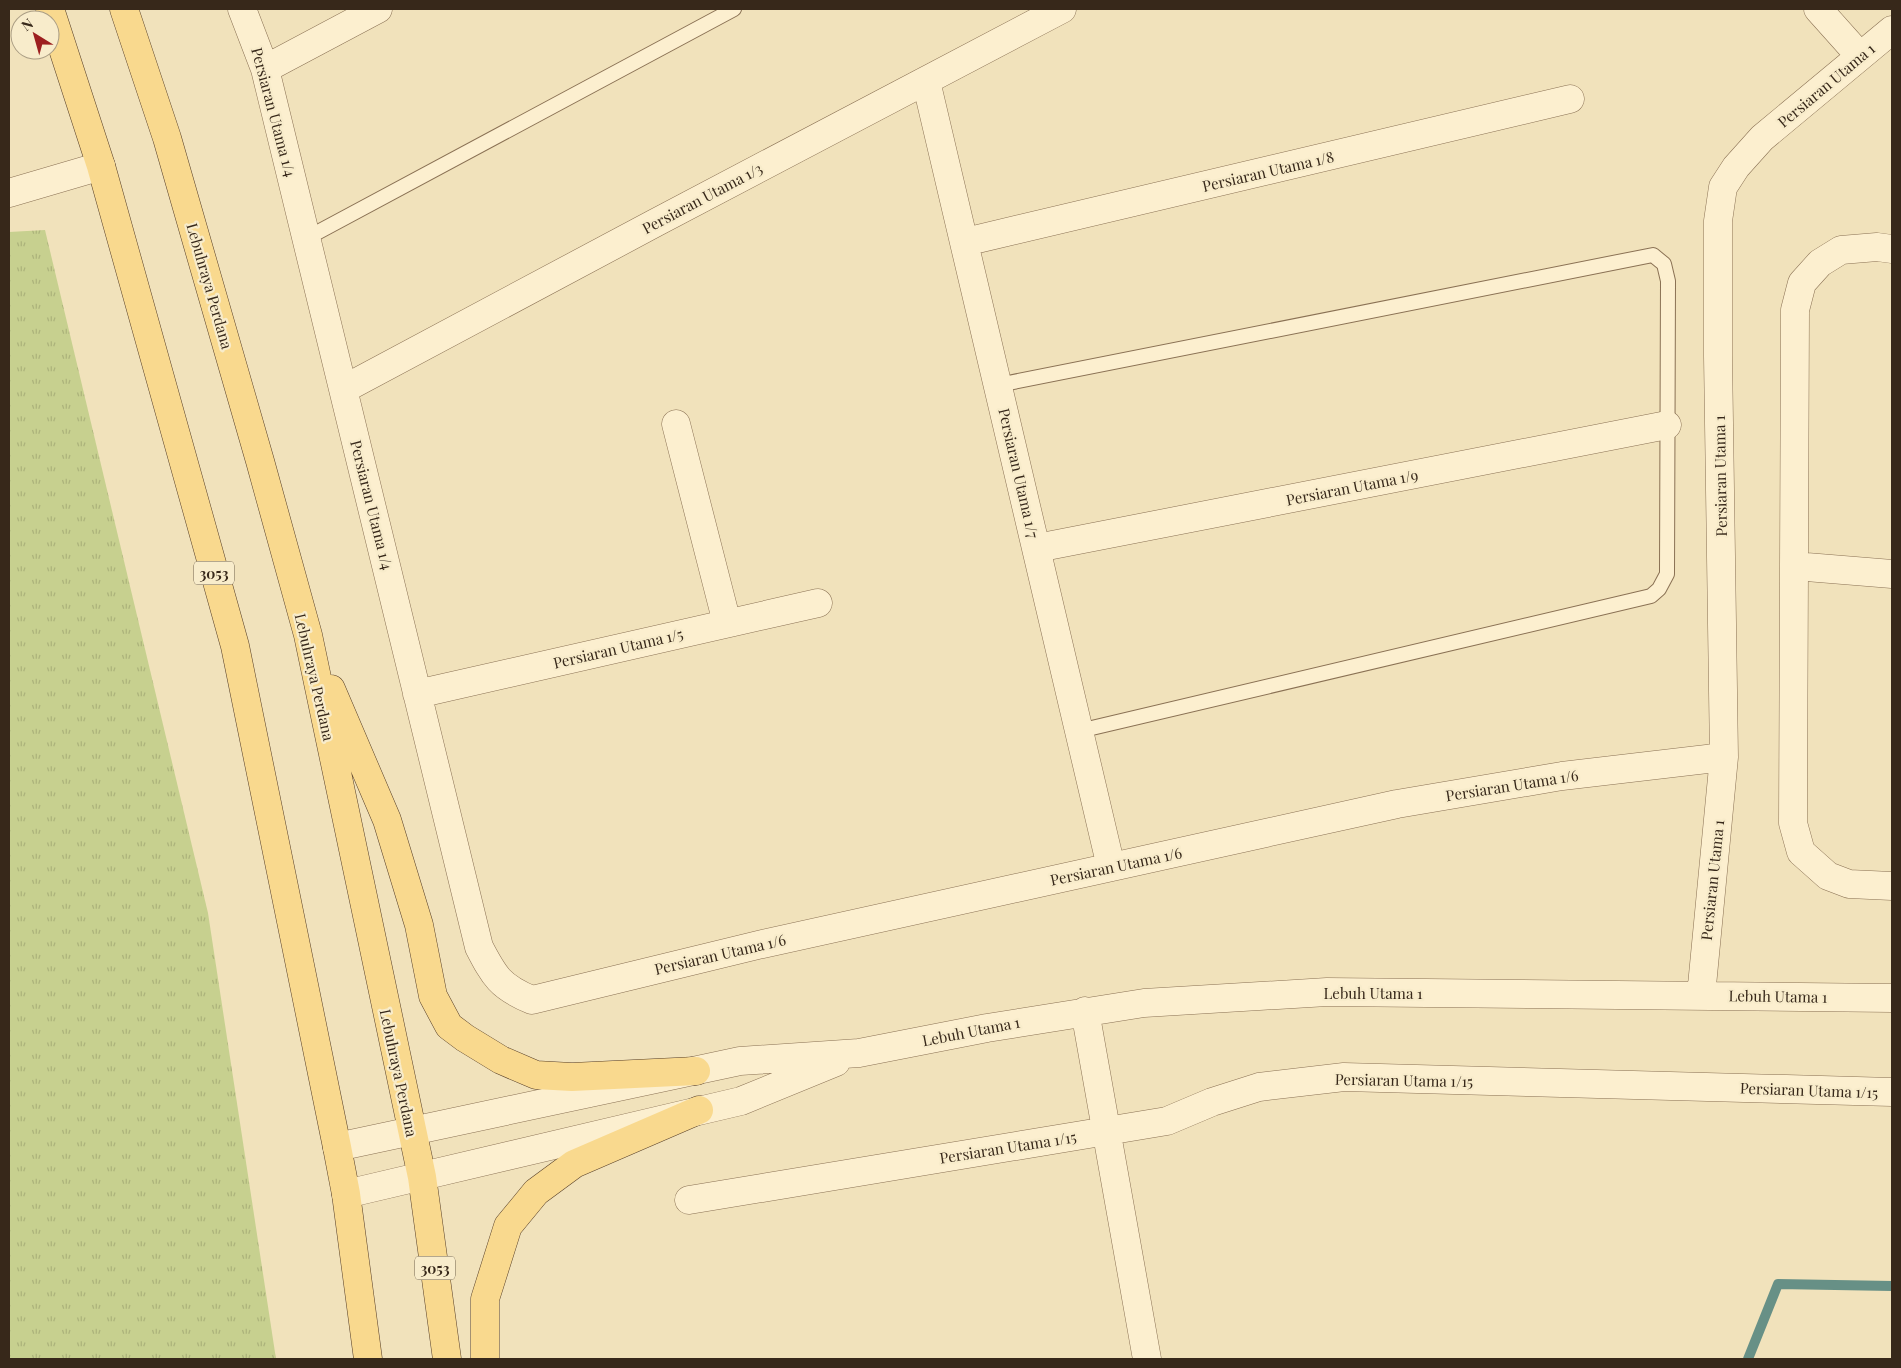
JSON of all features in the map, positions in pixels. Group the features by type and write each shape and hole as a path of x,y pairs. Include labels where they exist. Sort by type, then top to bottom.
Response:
{"main road":[{"name":"3053","path":"50,9 101,166 235,646 338,1147 368,1359"},
{"name":"Lebuhraya Perdana","path":"124,9 170,148 308,635 422,1177 448,1359"},
{"path":"308,635 387,820 419,924 433,996 449,1026 501,1060 536,1075 572,1077 696,1071"},
{"path":"485,1359 485,1299 508,1226 536,1192 574,1164 699,1110"}],"street":[{"name":"Persiaran Utama 1/4","path":"242,9 265,70 479,947 494,975 514,992"},
{"path":"265,70 378,9"},
{"name":"Persiaran Utama 1/3","path":"344,389 1062,9"},
{"path":"1818,9 1860,56"},
{"name":"Persiaran Utama 1","path":"1701,996 1724,757 1718,356 1718,221 1723,187 1736,167 1762,138 1892,30"},
{"name":"Persiaran Utama 1/7","path":"926,80 1111,867"},
{"name":"Persiaran Utama 1/8","path":"965,242 1570,100"},
{"path":"9,193 101,166"},
{"path":"1892,249 1877,247 1841,250 1820,263 1802,283 1795,310 1793,822 1801,852 1828,876 1848,884 1892,886"},
{"path":"676,424 727,623"},
{"name":"Persiaran Utama 1/9","path":"1037,548 1666,425"},
{"path":"1794,566 1892,574"},
{"name":"Persiaran Utama 1/5","path":"417,694 818,603"},
{"name":"Persiaran Utama 1/6","path":"514,992 532,1000 758,945 1406,803 1562,776 1724,757"},
{"name":"Lebuh Utama 1","path":"859,1053 986,1028 1144,1003 1327,992 1892,998"},
{"path":"1085,1011 1148,1359"},
{"path":"338,1147 740,1061 859,1053"},
{"path":"346,1194 741,1101 859,1053"},
{"name":"Persiaran Utama 1/15","path":"690,1200 1167,1121 1212,1102 1259,1087 1344,1077 1892,1092"}],"lane":[{"path":"306,238 734,9"},
{"path":"998,385 1653,255 1664,264 1668,281 1666,425 1667,574 1659,589 1651,596 1079,731"}],"green space":[{"path":"45,230 208,913 276,1359 9,1359 9,232"}],"waterway":[{"path":"1748,1359 1778,1284 1892,1286"}]}
